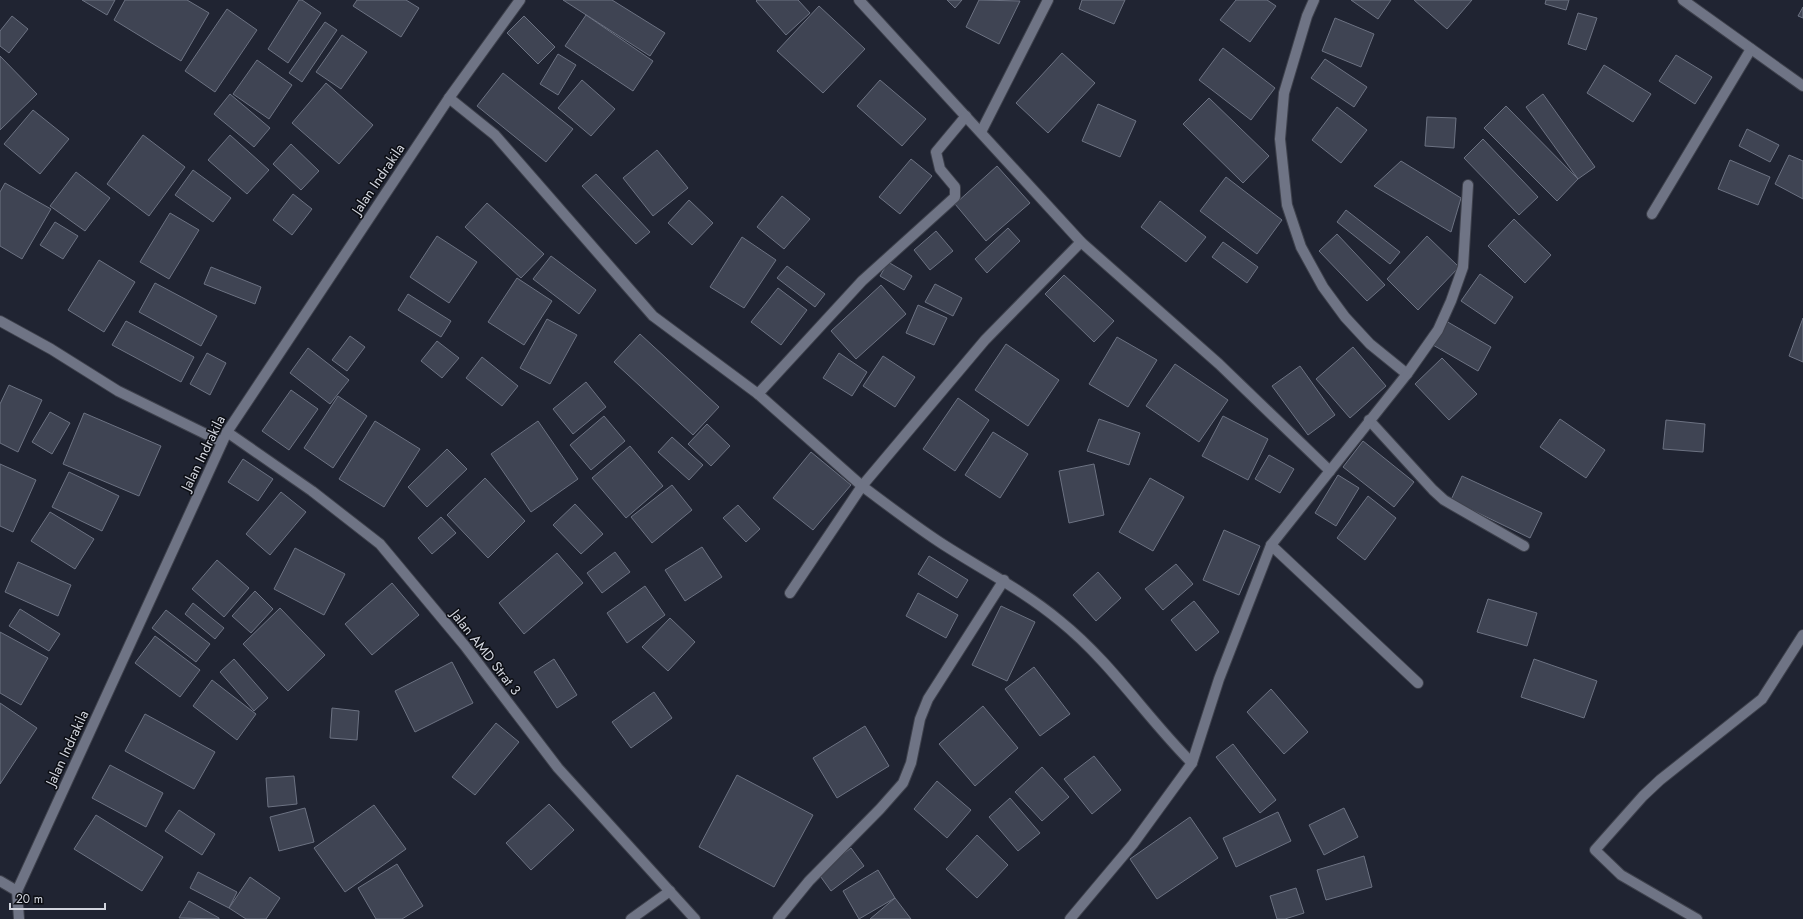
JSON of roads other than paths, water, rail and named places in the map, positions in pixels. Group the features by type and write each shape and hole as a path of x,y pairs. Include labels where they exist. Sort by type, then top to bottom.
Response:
{"street":[{"name":"Jalan Indrakila","path":"19,919 17,891 227,432 449,98 520,0"},
{"path":"859,0 1081,242 1124,278 1219,364 1330,471"},
{"path":"981,132 1048,0"},
{"path":"1314,0 1307,16 1284,93 1280,139 1287,205 1301,247 1323,287 1345,317 1370,344 1407,374"},
{"path":"1683,0 1803,86"},
{"path":"1652,214 1751,49"},
{"path":"449,98 494,135 653,316 758,394 862,486 943,544 1004,580 1060,621 1103,660 1173,744 1192,763"},
{"path":"758,394 862,281 955,197 955,187 940,169 936,152 966,116"},
{"path":"1070,919 1133,844 1192,763 1219,679 1271,545 1407,374 1438,330 1451,301 1463,267 1468,185"},
{"path":"790,593 862,486 985,340 1081,242"},
{"path":"0,321 51,349 118,391 222,442"},
{"path":"1369,420 1444,500 1524,546"},
{"name":"Jalan AMD Strat 3","path":"227,432 312,491 380,544 465,646 558,768 695,919"},
{"path":"1271,545 1418,683"},
{"path":"778,919 809,881 880,809 903,783 911,763 920,719 928,699 1004,580"},
{"path":"1697,919 1621,874 1595,850 1643,796 1660,780 1762,699 1803,635"},
{"path":"0,881 17,891"},
{"path":"631,919 670,891"}]}
